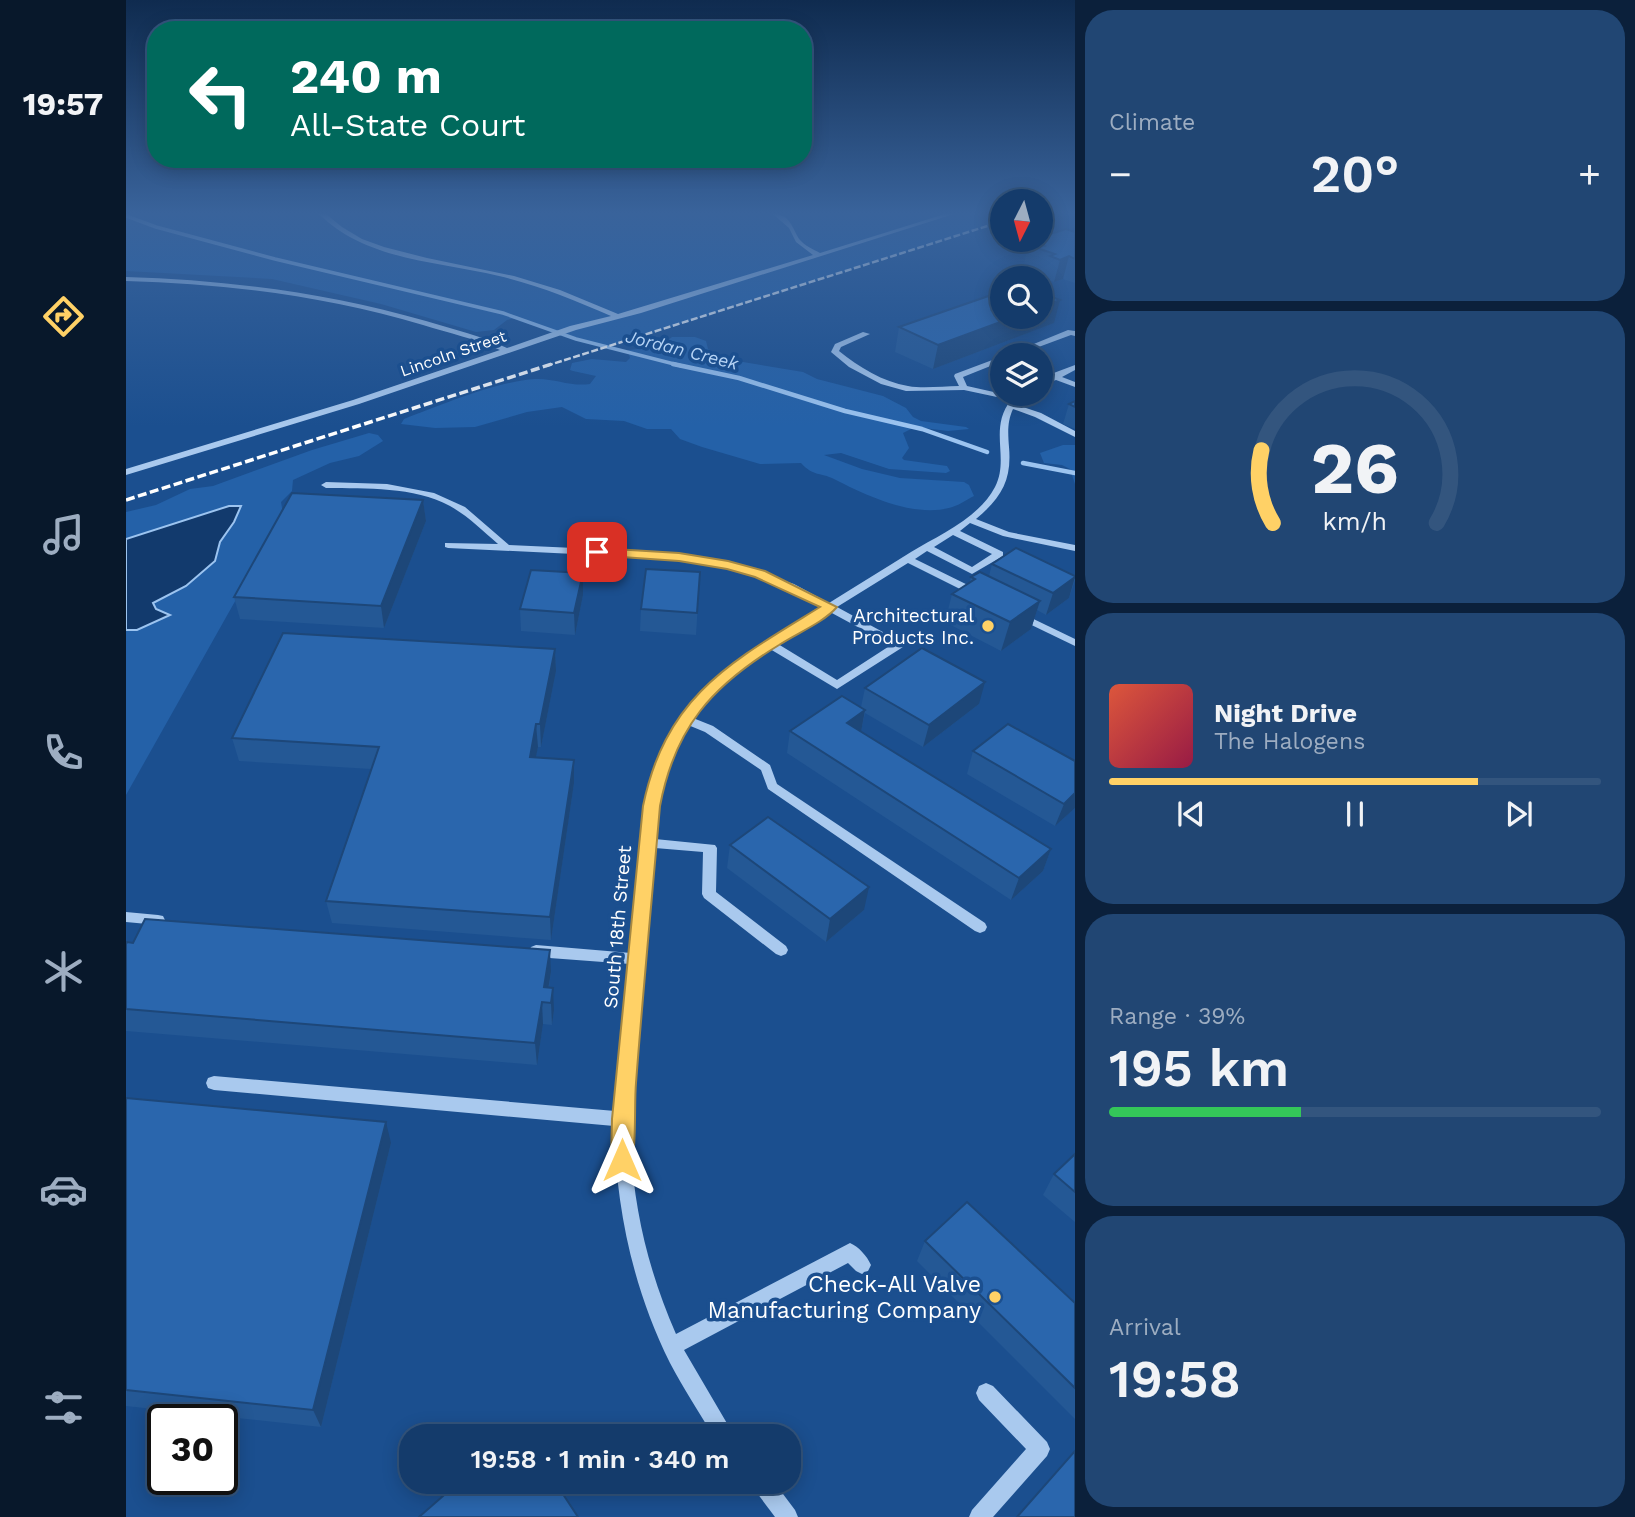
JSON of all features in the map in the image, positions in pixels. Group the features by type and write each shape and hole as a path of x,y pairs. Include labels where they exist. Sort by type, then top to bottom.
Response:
{"street":[{"path":"222,285 332,298 401,315 486,341 505,350"},
{"path":"537,285 572,296 618,316"},
{"name":"Lincoln Street","path":"126,472 356,402 542,337 720,285"},
{"path":"1043,343 1072,332 1075,334"},
{"path":"866,334 838,346 835,352 852,365 884,382 909,388 964,388 990,394"},
{"path":"964,388 958,376 990,363"},
{"path":"1054,376 1075,367"},
{"path":"1054,376 1075,385"},
{"name":"South 18th Street","path":"717,1424 672,1346 647,1288 626,1207 622,1119 648,843 659,771 685,719 698,701 722,678 770,644 970,520 990,500 1003,477 1003,425 1014,406"},
{"path":"1026,406 1075,434"},
{"path":"326,485 402,489 446,500 475,520 506,547"},
{"path":"970,520 1006,534 1075,548"},
{"path":"953,531 1010,559"},
{"path":"932,543 972,571 999,554"},
{"path":"448,545 696,559 760,574 831,607"},
{"path":"617,576 620,553"},
{"path":"907,559 991,601"},
{"path":"1003,607 1075,643"},
{"path":"685,719 709,729 766,768 772,786 980,927"},
{"path":"648,843 710,848 709,894 781,950"},
{"path":"126,918 167,921"},
{"path":"526,950 637,959"},
{"path":"214,1083 622,1119"},
{"path":"672,1346 850,1252 862,1265"},
{"path":"979,1517 1040,1449 986,1393"},
{"path":"770,1494 788,1517"}],"lane":[{"path":"770,644 837,685 899,645 831,607"}],"shaded area":[{"path":"297,285 803,285 618,344 601,346 514,318 494,330 476,332 381,304"},
{"path":"672,337 695,337 706,341 708,349 731,360 803,372 817,379 883,396 906,408 913,417 921,421 966,427 969,429 948,431 915,427 903,433 909,448 902,458 904,460 947,466 950,471 946,473 889,469 841,453 824,455 862,469 900,478 964,482 969,485 974,496 949,508 920,510 905,507 875,498 813,472 801,463 760,464 680,439 671,429 647,429 624,421 586,419 562,407 527,412 475,427 435,428 401,424 404,419 434,407 504,384 535,379 590,384 596,376 570,370 572,363 592,359 626,362 630,358 628,350 660,347"},
{"path":"369,433 378,435 383,441 359,456 330,463 293,480 292,491 281,502 283,514 126,795 126,630 137,630 167,613 156,609 152,603 186,586 215,561 220,542 234,522 229,506 126,539 126,512 156,505 190,489 213,486 312,450"},
{"path":"1063,445 1075,445 1075,484 1070,469 1044,463 1040,453"},
{"path":"229,506 241,506 220,542 215,561 186,586 153,603 156,609 170,615 137,630 126,630 126,539"}],"building":[{"path":"990,296 990,326 938,345 899,327"},
{"path":"292,493 423,500 381,606 234,597"},
{"path":"1016,548 1075,577 1053,593 992,564"},
{"path":"646,569 700,572 697,613 641,609"},
{"path":"531,570 583,573 574,613 520,609"},
{"path":"980,572 1040,601 1010,622 952,594 975,579 971,577"},
{"path":"283,633 555,649 540,724 536,724 530,757 574,760 550,917 326,901 379,747 232,738"},
{"path":"922,648 985,682 929,725 865,688"},
{"path":"842,696 865,710 847,723 1051,849 1019,878 790,731"},
{"path":"1008,724 1075,761 1075,793 1064,804 973,751"},
{"path":"768,817 869,887 830,919 730,845"},
{"path":"145,919 550,950 544,987 553,988 551,1003 542,1002 535,1043 126,1009 126,944 133,943"},
{"path":"126,1098 386,1122 313,1410 126,1390"},
{"path":"1075,1154 1075,1192 1054,1174"},
{"name":"Check-All Valve Manufacturing Company","path":"967,1202 1075,1303 1075,1388 925,1241"},
{"path":"1075,1451 1075,1517 1017,1517"},
{"path":"445,1494 563,1494 578,1517 419,1517"}],"waterway":[{"name":"Jordan Creek","path":"384,285 503,313 576,339 680,365"},
{"name":"Jordan Creek","path":"673,364 680,365"},
{"name":"Jordan Creek","path":"680,365 739,378 845,411 922,429 987,452"},
{"name":"Jordan Creek","path":"1023,463 1075,473"}],"railway":[{"path":"546,366 802,285"},
{"path":"126,500 552,364"}],"place":[{"name":"Architectural Products Inc.","path":"988,626"},
{"name":"Check-All Valve Manufacturing Company","path":"995,1297"}],"route":[{"path":"597,552 662,555 728,565 790,586 831,607 749,657 722,678 698,701 685,719 672,740 659,771 652,806 630,1024 622,1119 622,1160"}]}
